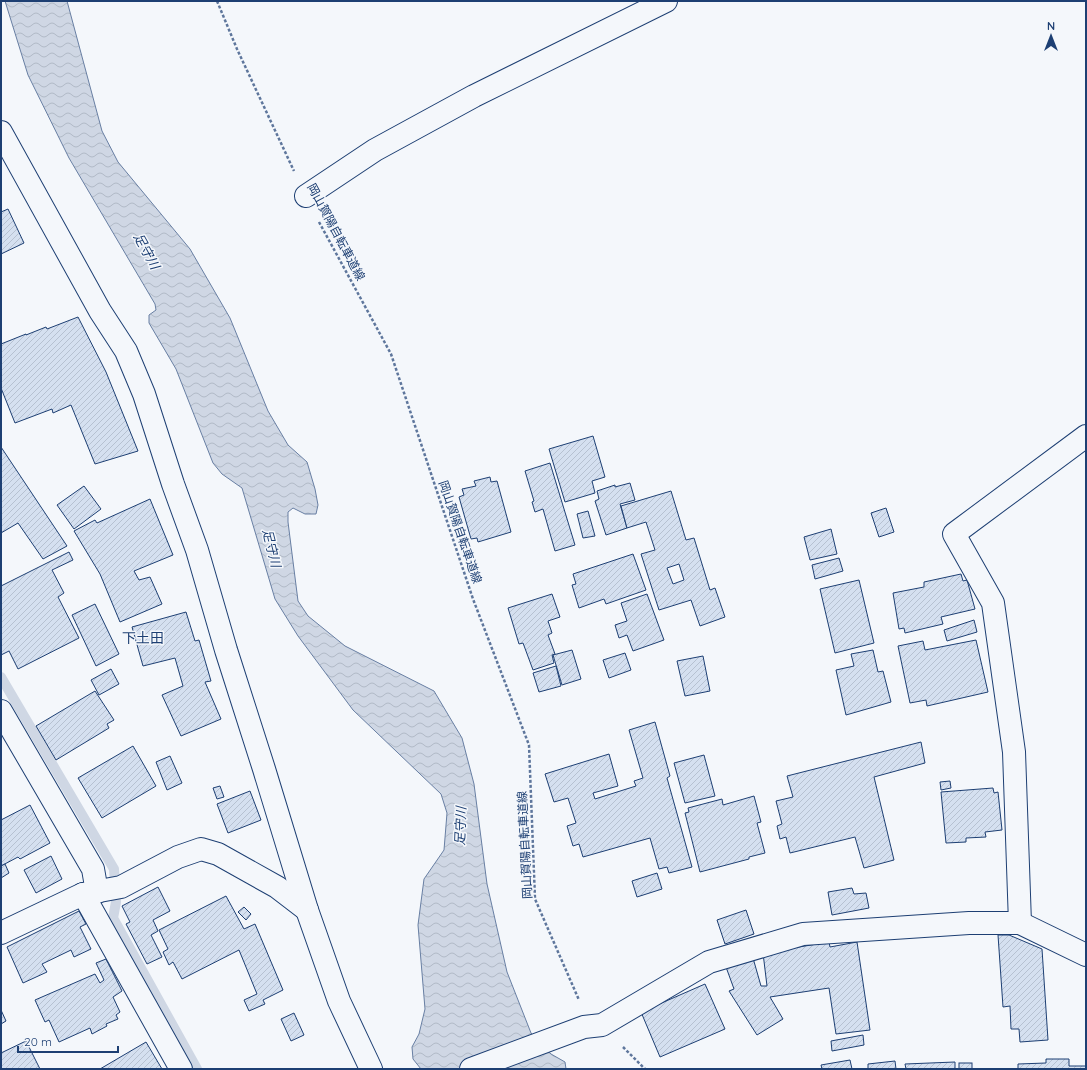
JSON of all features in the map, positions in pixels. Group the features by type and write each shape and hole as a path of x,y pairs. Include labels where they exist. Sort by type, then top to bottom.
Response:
{"street":[{"path":"306,196 374,150 474,96 666,1"},
{"path":"1,132 100,311 126,351 144,394 173,484 197,550 226,650 307,910 339,1001 371,1069"},
{"path":"1020,923 1014,752 993,603 954,534 1086,436"},
{"path":"1,711 93,869 181,1069"},
{"path":"1,932 178,857 201,850 218,854 277,887 307,910"},
{"path":"471,1069 593,1026 709,962 803,934 969,923 1020,923 1086,956"}],"path":[{"name":"岡山賀陽自転車道線","path":"217,1 237,48 306,196 391,354 474,599 529,745 535,899 581,1005 593,1026 645,1069"}],"water":[{"name":"足守川","path":"5,1 67,1 102,131 118,162 190,249 230,318 268,411 288,445 307,462 318,505 316,514 305,514 293,508 288,512 298,601 308,616 345,646 434,691 462,738 474,784 487,884 507,972 531,1033 551,1054 565,1062 566,1069 421,1069 413,1059 412,1047 419,1034 425,1009 418,925 424,879 444,850 447,813 441,794 353,710 298,636 275,599 242,488 222,474 213,463 176,369 149,323 149,315 156,310 155,304 69,158 28,75"}],"building":[{"path":"8,209 24,243 1,254 1,212"},
{"path":"78,317 106,372 138,451 95,464 71,405 53,413 52,409 15,423 1,388 1,344"},
{"path":"593,436 605,477 592,481 595,493 565,502 549,449"},
{"path":"1,447 67,546 43,559 18,523 1,533"},
{"path":"550,463 575,545 555,551 543,509 535,512 532,502 534,501 525,471"},
{"path":"490,477 491,482 497,481 511,532 478,542 477,538 471,539 459,497 464,495 462,489 476,486 474,481"},
{"path":"630,483 635,500 620,504 627,528 606,535 595,501 599,499 597,491 615,485 615,487"},
{"path":"84,486 101,509 74,529 57,505"},
{"path":"671,491 686,540 694,538 710,590 715,588 725,617 700,626 691,600 659,610 641,554 655,550 646,522 627,528 621,506","holes":["679,564 684,580 673,584 667,568"]},
{"path":"150,499 173,555 134,571 139,580 150,577 162,604 120,622 100,574 74,531 95,520 97,523"},
{"path":"886,508 894,532 879,537 871,513"},
{"path":"588,511 595,536 583,538 577,514"},
{"path":"831,529 837,554 810,560 804,537"},
{"path":"69,552 73,560 52,570 64,593 58,597 79,638 18,669 9,651 1,655 1,586"},
{"path":"633,554 646,590 606,604 604,599 579,608 572,585 576,584 573,574"},
{"path":"839,558 843,571 815,579 812,565"},
{"path":"961,574 963,581 967,580 975,609 941,617 943,624 905,633 904,628 899,629 893,593 924,587 924,582"},
{"path":"859,580 874,643 835,653 820,589"},
{"path":"552,594 560,617 548,621 552,633 548,635 555,654 552,655 554,663 533,670 523,643 519,644 508,608"},
{"path":"647,594 664,640 633,651 627,635 619,638 615,625 627,621 621,603"},
{"path":"95,604 119,654 96,666 72,615"},
{"path":"186,612 195,641 199,640 211,681 205,682 221,719 181,736 162,695 183,686 175,658 143,666 132,627"},
{"path":"974,620 977,632 947,641 944,630"},
{"path":"976,640 988,692 927,706 926,700 910,703 898,646 923,641 925,650"},
{"path":"572,650 581,679 562,685 553,655"},
{"path":"873,650 878,672 883,671 891,702 846,715 836,670 854,666 851,654"},
{"path":"625,653 631,670 609,678 603,660"},
{"path":"703,656 710,691 685,696 677,661"},
{"path":"556,666 561,686 539,692 533,673"},
{"path":"111,669 119,684 99,695 91,680"},
{"path":"95,691 114,720 107,724 109,728 56,760 36,726"},
{"path":"655,722 670,776 667,778 692,867 669,873 667,867 659,869 650,838 583,857 579,844 573,846 567,826 576,823 568,798 554,802 545,774 609,754 618,786 593,793 595,799 636,786 634,781 643,778 629,730"},
{"path":"921,742 925,763 874,777 894,860 864,868 855,837 790,853 786,837 780,839 777,826 782,824 776,801 793,797 787,776"},
{"path":"133,746 156,786 102,818 78,778"},
{"path":"704,755 715,796 685,803 674,763"},
{"path":"170,756 182,783 167,790 156,762"},
{"path":"950,781 951,788 941,790 940,782"},
{"path":"220,786 224,797 217,799 213,788"},
{"path":"993,788 994,793 998,792 1002,830 985,832 986,837 966,838 966,842 946,843 941,792"},
{"path":"250,791 261,820 228,833 217,804"},
{"path":"754,796 761,822 757,823 765,853 749,857 749,859 700,872 685,813 689,812 688,808 722,799 723,805"},
{"path":"30,805 50,843 20,859 18,857 1,866 1,820"},
{"path":"51,856 62,879 36,893 24,870"},
{"path":"5,864 9,873 1,878 1,866"},
{"path":"657,873 662,889 637,897 632,881"},
{"path":"158,887 170,911 153,920 158,931 151,935 162,957 147,964 126,924 130,922 122,906"},
{"path":"852,888 854,894 866,893 869,908 832,915 828,892"},
{"path":"226,896 244,929 255,924 283,990 263,1000 265,1004 249,1011 244,1000 257,994 239,950 182,979 173,962 169,965 163,952 168,949 159,930"},
{"path":"244,907 251,914 246,920 238,912"},
{"path":"746,910 754,934 725,944 717,920"},
{"path":"79,911 86,924 80,927 91,949 74,957 71,950 42,964 47,972 23,983 7,947"},
{"path":"998,935 1009,935 1042,949 1048,1040 1020,1042 1019,1029 1011,1029 1010,1006 1003,1007"},
{"path":"829,942 830,947 857,942 870,1030 836,1034 829,988 770,997 783,1019 757,1035 729,991 734,989 726,967 753,958 761,986 767,986 763,953"},
{"path":"106,959 122,991 113,997 120,1012 116,1015 118,1019 106,1024 107,1026 92,1034 90,1028 59,1042 49,1020 45,1022 35,1000 95,974 100,983 104,980 96,963"},
{"path":"705,984 725,1029 660,1057 641,1012"},
{"path":"1,1010 6,1021 1,1024"},
{"path":"294,1013 304,1035 291,1041 281,1019"},
{"path":"863,1035 864,1045 832,1051 831,1041"},
{"path":"26,1041 40,1069 1,1069 1,1053"},
{"path":"146,1042 162,1069 100,1069"},
{"path":"1046,1059 1069,1059 1069,1066 1086,1066 1086,1069 1018,1069 1018,1064 1046,1063"},
{"path":"850,1060 852,1069 822,1069 821,1065"},
{"path":"895,1061 896,1069 868,1069 868,1064"},
{"path":"955,1062 955,1069 906,1069 905,1064"},
{"path":"959,1063 972,1063 972,1069 959,1069"}],"waterway":[{"path":"1,677 114,869 116,902 113,918 197,1069"}],"district":[{"name":"下土田","path":"143,638"}]}
